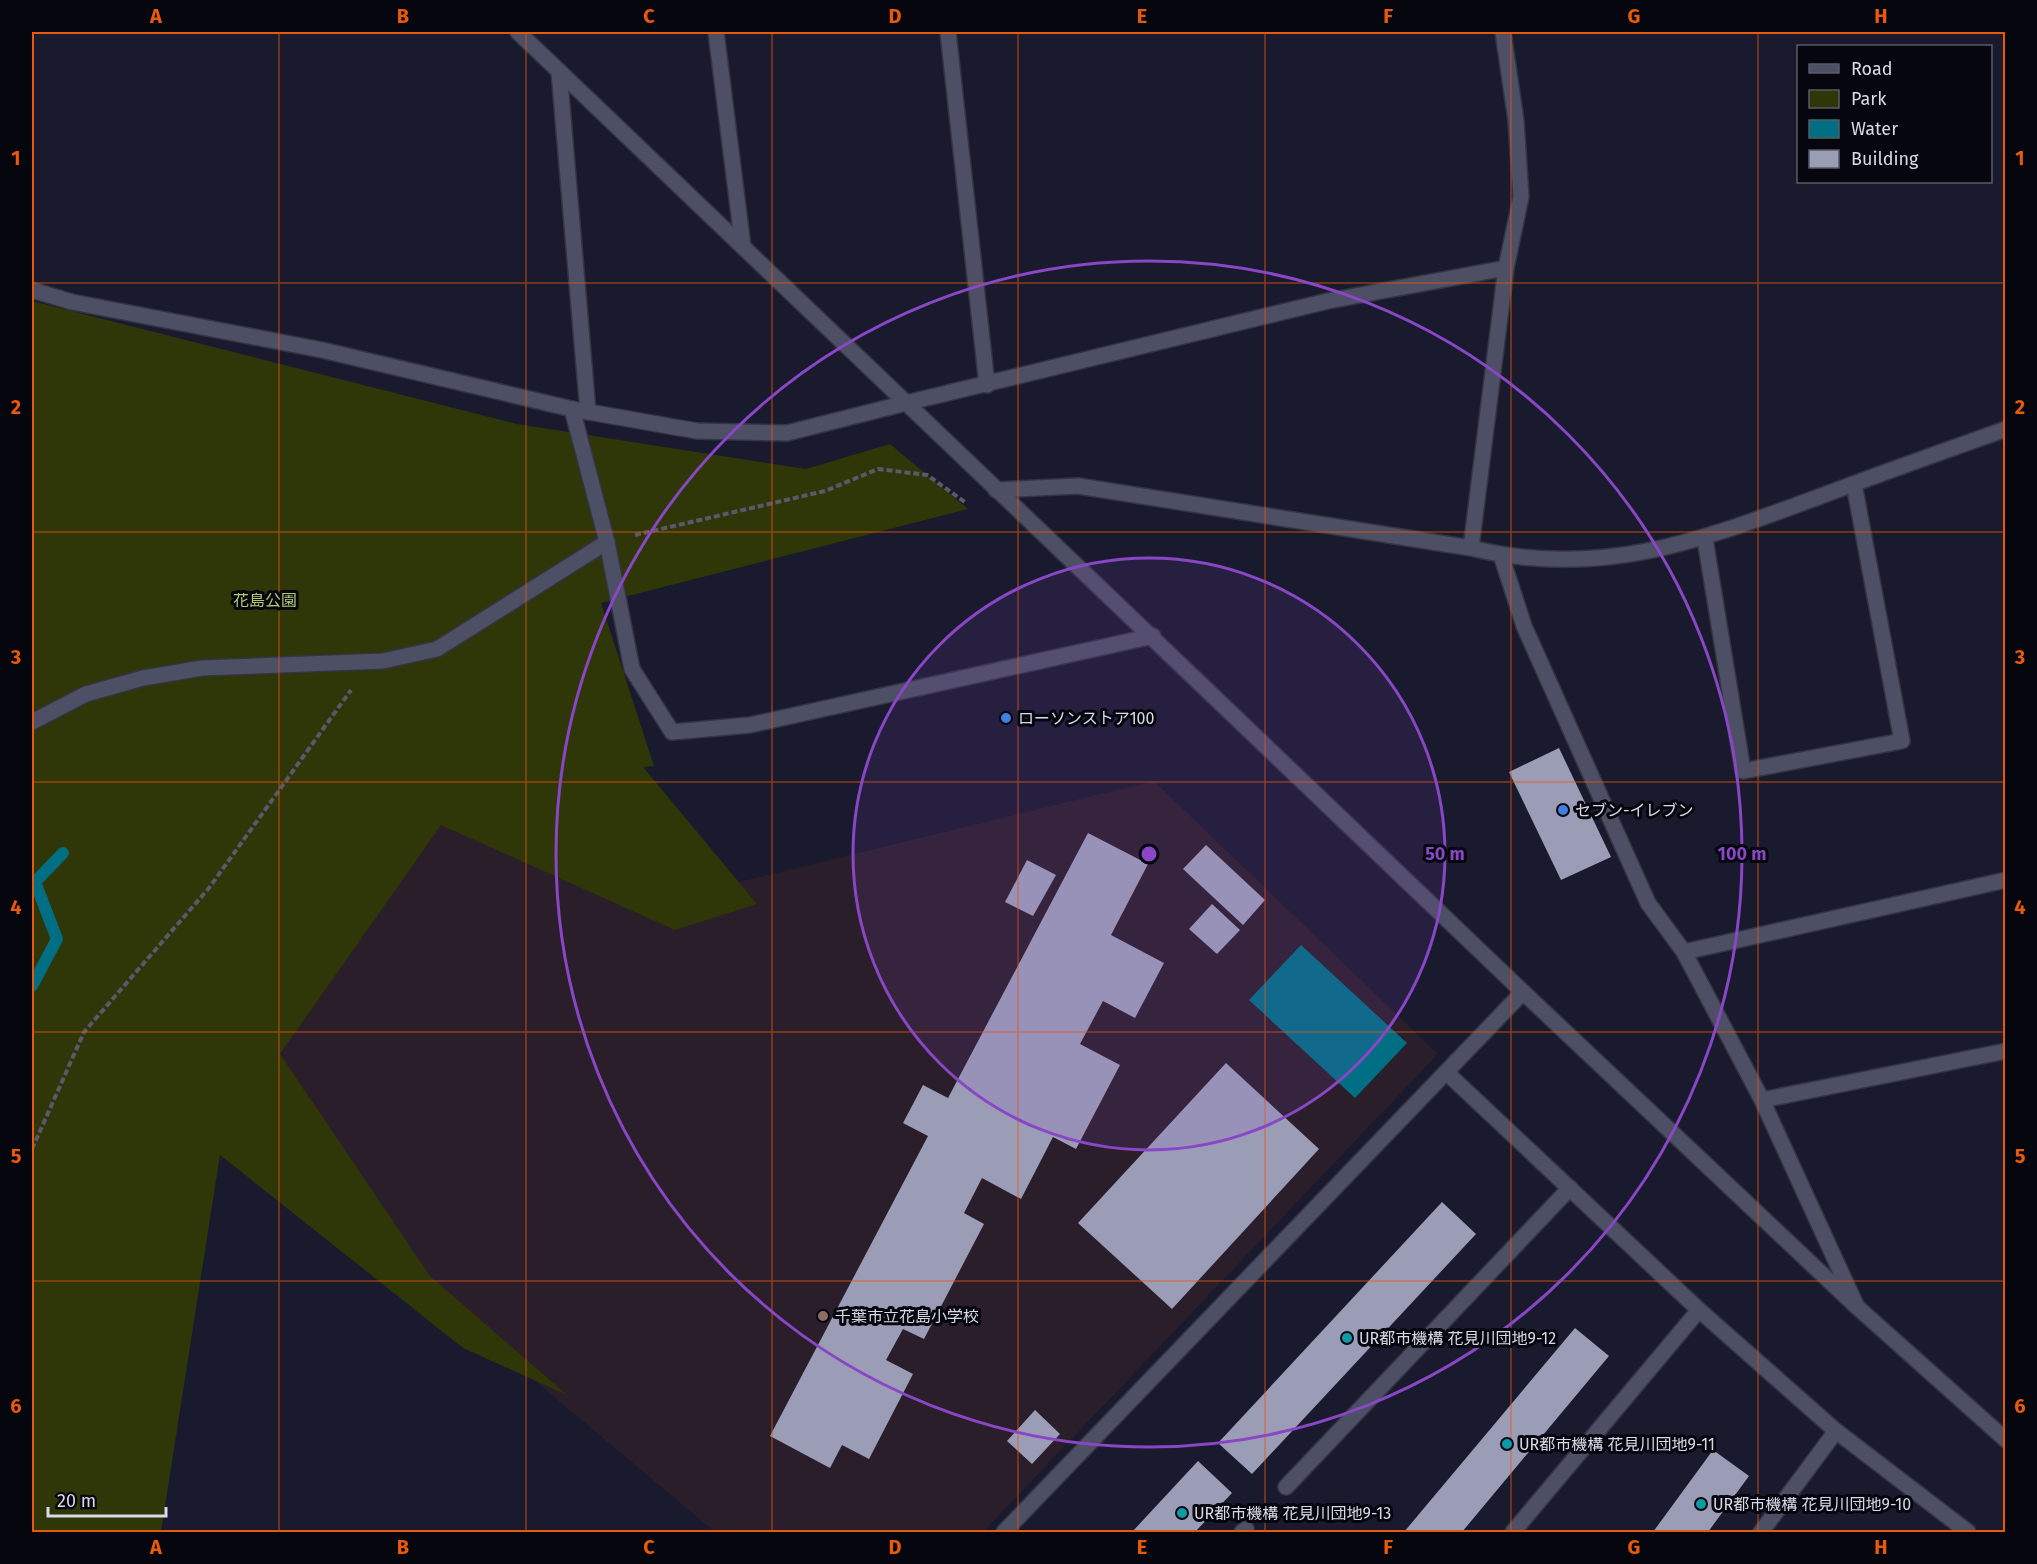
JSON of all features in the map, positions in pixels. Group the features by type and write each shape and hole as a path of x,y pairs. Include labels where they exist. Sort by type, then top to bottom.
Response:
{"street":[{"path":"716,32 743,247"},
{"path":"948,32 987,385"},
{"path":"1471,548 1506,268 1521,196 1516,121 1503,32"},
{"path":"526,35 559,71 996,490 1153,636 1523,992 1856,1306 2006,1440"},
{"path":"559,71 588,412"},
{"path":"32,290 72,302 322,350 572,409 697,431 788,433 1328,301 1506,268"},
{"path":"572,409 607,542 632,669 672,732 750,725 1153,636"},
{"path":"996,490 1078,486 1471,548 1501,555 1558,561 1634,555 1705,539 2006,429"},
{"path":"1705,539 1743,771 1902,741 1854,484"},
{"path":"32,722 86,694 143,678 202,668 372,661 437,649 607,542"},
{"path":"1501,555 1524,626 1648,903 1684,952 1762,1100 1856,1306"},
{"path":"1684,952 2006,880"},
{"path":"1004,1533 1523,992"},
{"path":"1762,1100 2006,1051"},
{"path":"1446,1072 1699,1310 1836,1431 1968,1533"},
{"path":"1286,1487 1570,1188"},
{"path":"1513,1533 1699,1310"},
{"path":"1761,1533 1836,1431"}],"path":[{"path":"607,542 825,491 878,469 927,475 970,505"},
{"path":"32,1149 84,1032 209,888 372,661"}],"shaded area":[{"name":"千葉市立花島小学校","path":"423,777 706,890 1154,781 1438,1054 983,1532 715,1532 200,1100"}],"green space":[{"name":"花島公園","path":"32,301 517,424 806,469 890,444 968,509 601,603 654,766 643,767 757,904 675,930 441,825 280,1054 430,1276 567,1395 463,1348 220,1155 161,1532 32,1532"}],"water":[{"path":"1301,945 1407,1043 1355,1098 1249,1000"}],"building":[{"path":"1559,748 1611,857 1561,880 1509,772"},
{"path":"1088,833 1148,864 1111,935 1164,963 1135,1018 1103,1001 1080,1044 1120,1065 1076,1149 1053,1137 1021,1199 982,1178 964,1213 984,1224 924,1339 903,1329 886,1360 913,1374 869,1459 842,1445 830,1468 770,1436 928,1136 903,1123 923,1085 948,1098"},
{"path":"1206,845 1265,900 1243,925 1183,869"},
{"path":"1027,860 1056,875 1033,916 1005,902"},
{"path":"1212,904 1240,930 1217,954 1189,929"},
{"path":"1226,1063 1319,1149 1172,1309 1078,1223"},
{"name":"UR都市機構 花見川団地9-12","path":"1442,1202 1476,1234 1252,1474 1218,1443"},
{"name":"UR都市機構 花見川団地9-11","path":"1575,1328 1609,1356 1462,1532 1404,1532"},
{"path":"1035,1410 1060,1434 1032,1464 1007,1441"},
{"name":"UR都市機構 花見川団地9-10","path":"1713,1450 1749,1476 1708,1532 1653,1532"},
{"name":"UR都市機構 花見川団地9-13","path":"1198,1461 1232,1493 1195,1532 1132,1532"}],"waterway":[{"path":"32,986 57,939 35,882 63,853"}],"place":[{"name":"ローソンストア100","path":"1006,718"},
{"name":"セブン-イレブン","path":"1563,810"},
{"name":"千葉市立花島小学校","path":"823,1316"},
{"name":"UR都市機構 花見川団地9-12","path":"1347,1338"},
{"name":"UR都市機構 花見川団地9-11","path":"1507,1444"},
{"name":"UR都市機構 花見川団地9-10","path":"1701,1504"},
{"name":"UR都市機構 花見川団地9-13","path":"1182,1513"}]}
